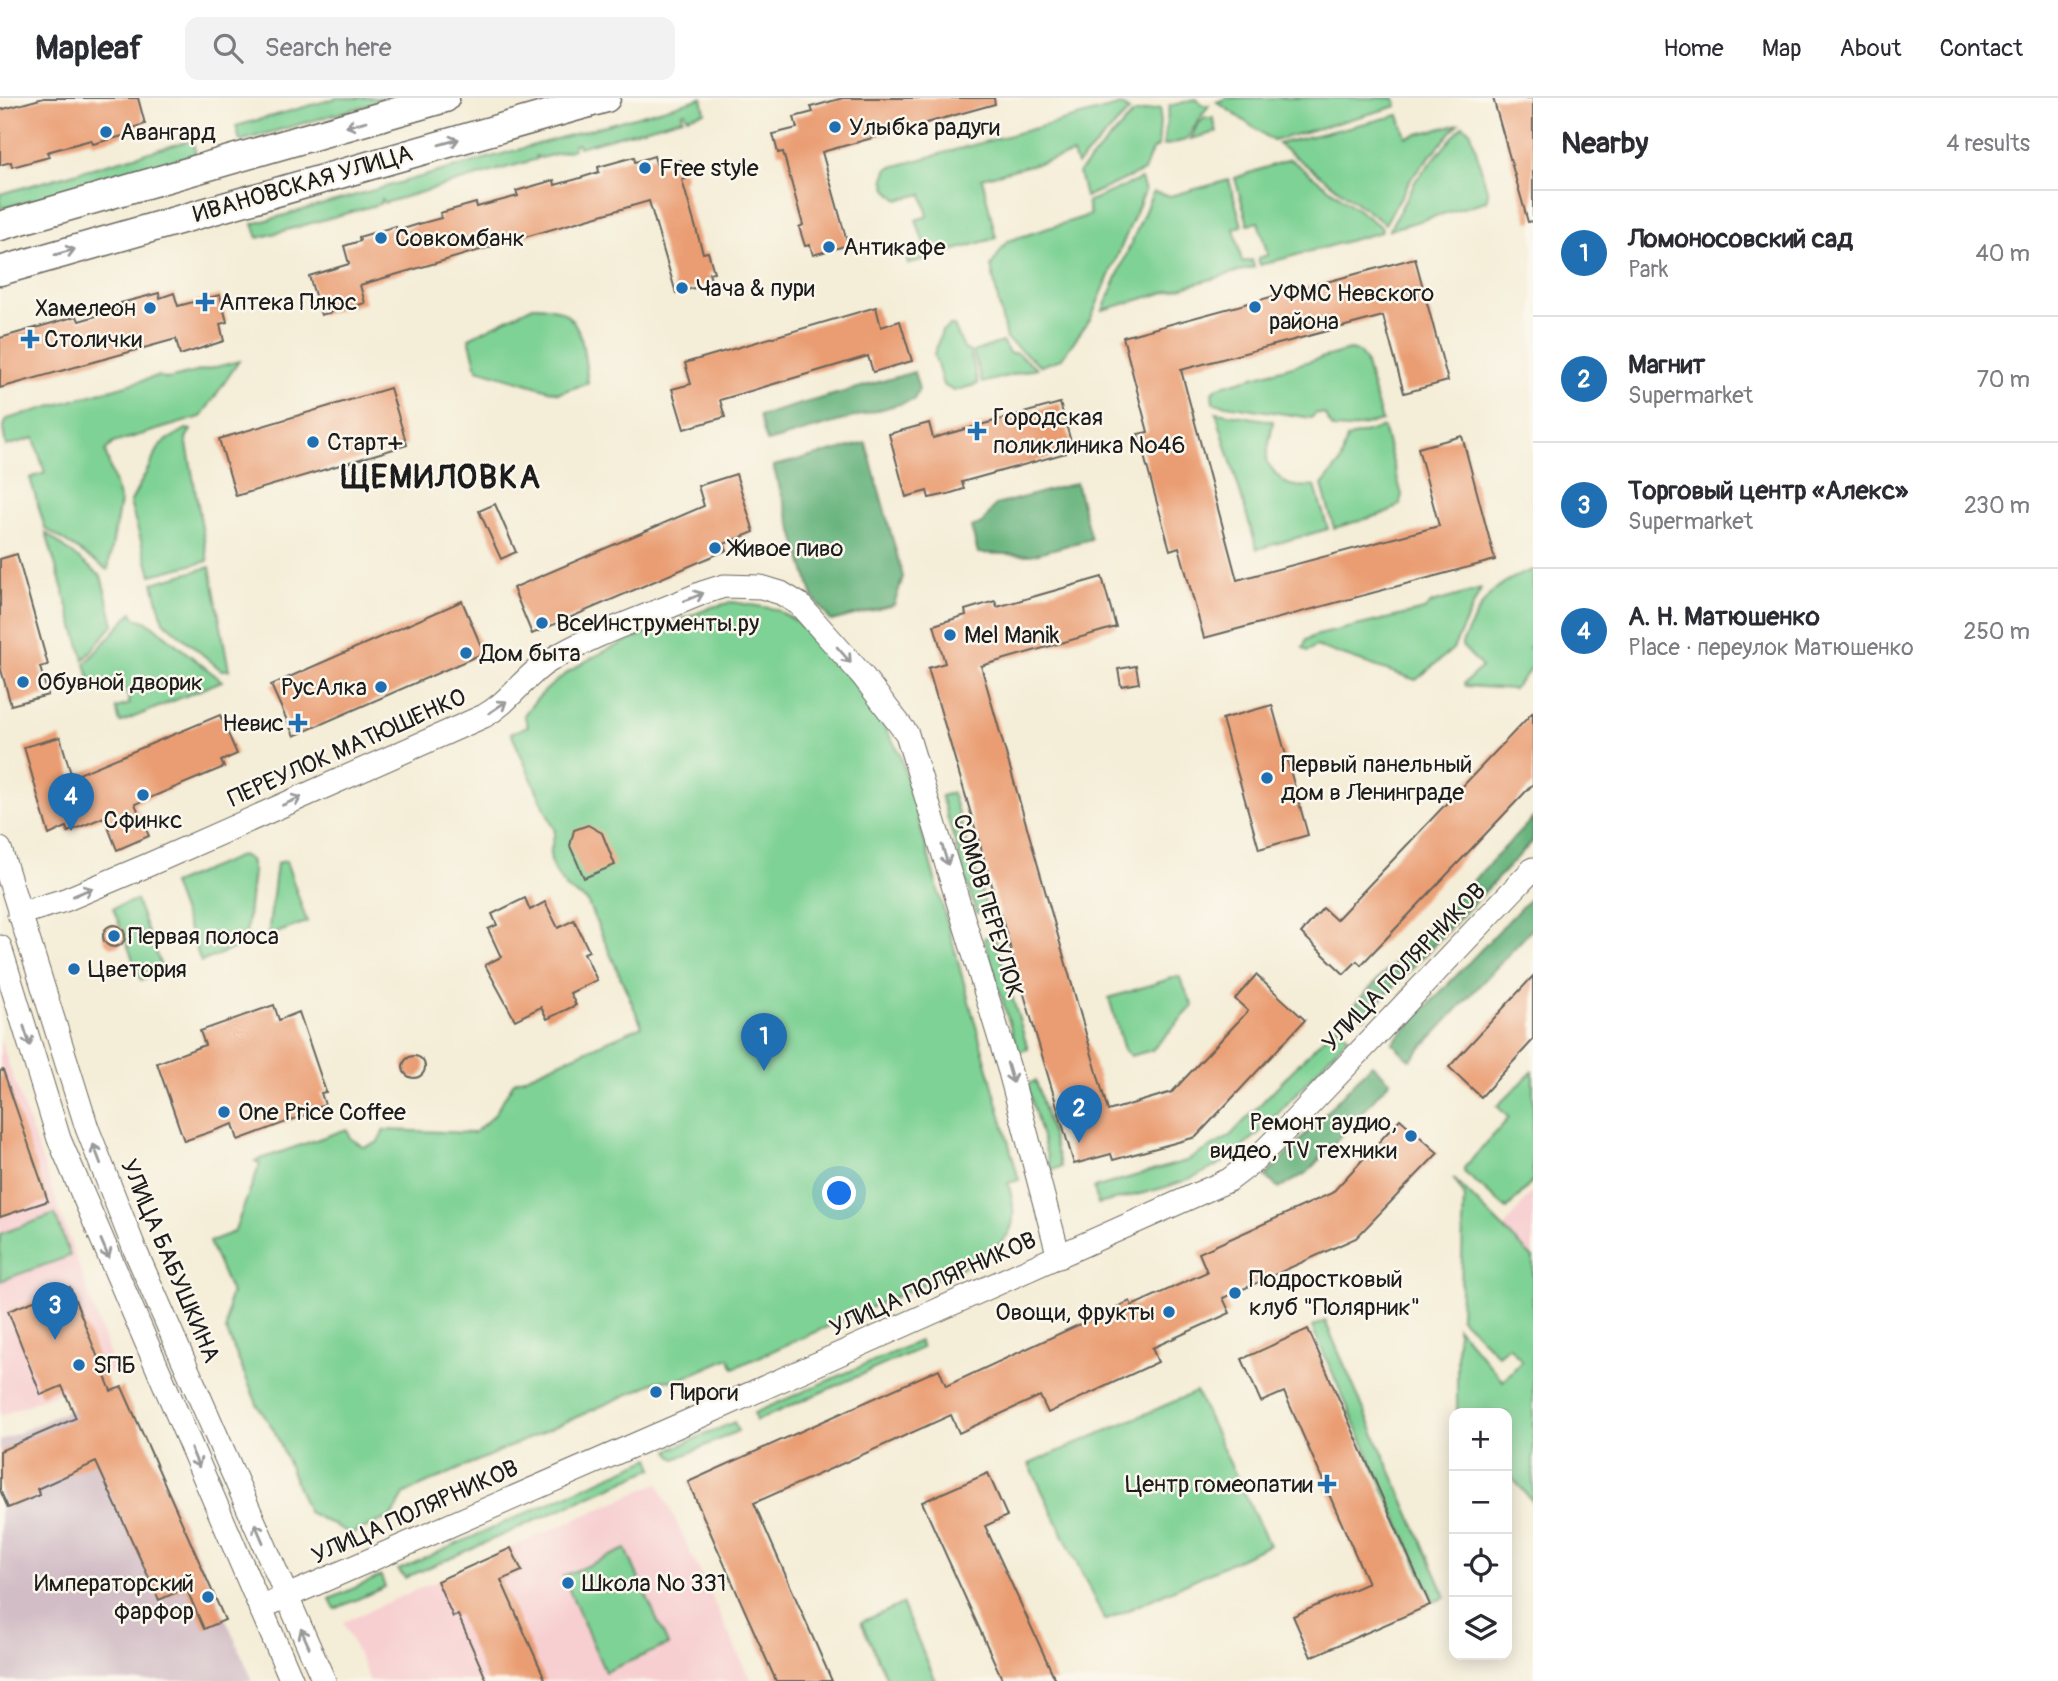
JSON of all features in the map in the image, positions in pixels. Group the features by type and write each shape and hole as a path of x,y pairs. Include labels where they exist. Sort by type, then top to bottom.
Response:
{"main road":[{"name":"ИВАНОВСКАЯ УЛИЦА","path":"0,226 445,98"},
{"name":"ИВАНОВСКАЯ УЛИЦА","path":"0,271 606,98"}],"street":[{"name":"ПЕРЕУЛОК МАТЮШЕНКО","path":"19,915 65,900 148,865 484,716 505,704 521,685 548,662 702,593 724,586 761,587 781,593 799,604"},
{"name":"СОМОВ ПЕРЕУЛОК","path":"799,604 862,675 907,734 1010,1072 1059,1257"},
{"name":"УЛИЦА БАБУШКИНА","path":"0,849 87,1128 135,1250 324,1681"},
{"name":"УЛИЦА ПОЛЯРНИКОВ","path":"260,1608 1219,1185 1254,1161 1533,869"},
{"path":"0,947 8,1003 59,1139 292,1681"},
{"path":"8,1003 42,990"}],"shaded area":[{"path":"0,1040 115,1370 0,1416"},
{"path":"1533,1190 1533,1354 1502,1230"},
{"path":"122,1387 253,1681 0,1681 0,1441"},
{"name":"Школа № 331","path":"658,1483 751,1681 370,1681 343,1622"}],"green space":[{"path":"337,98 393,98 240,141 236,126"},
{"path":"702,98 705,112 687,117 685,112 682,113 683,118 579,147 578,144 573,145 574,149 541,158 536,156 537,159 384,203 382,199 380,204 258,238 253,224"},
{"path":"1227,98 1394,98 1397,106 1273,141 1217,102"},
{"path":"1196,99 1202,105 1209,105 1186,140 1163,146 1169,106"},
{"path":"1121,105 1129,111 1077,165 1073,154 982,178 996,238 908,264 905,253 925,247 916,220 928,216 922,194 898,200 887,189 884,178 888,168"},
{"path":"1161,108 1158,147 1152,150 1144,171 1085,197 1079,172 1133,114"},
{"path":"1399,115 1406,137 1458,124 1412,177 1385,224 1278,144"},
{"path":"1205,118 1213,118 1217,132 1191,139 1197,125"},
{"path":"1463,125 1471,132 1488,194 1486,201 1389,230 1416,180"},
{"path":"192,140 196,154 0,209 0,194"},
{"path":"1290,159 1382,228 1381,232 1260,265 1258,258 1268,255 1258,222 1248,224 1235,178"},
{"path":"1141,179 1145,191 1091,318 1061,359 1041,366 1006,339 991,266 1007,241 1090,215 1087,202"},
{"path":"1229,180 1242,226 1234,228 1242,262 1252,260 1254,267 1103,310 1153,192 1170,196"},
{"path":"533,306 550,307 563,312 572,320 582,341 588,383 559,393 477,369 469,338"},
{"path":"954,326 964,349 970,352 978,384 954,391 943,385 934,354 942,331"},
{"path":"1002,342 1010,354 1017,353 1037,368 982,383 973,352"},
{"path":"1349,350 1359,352 1365,361 1382,421 1349,429 1333,428 1324,414 1316,413 1311,418 1213,403 1212,392 1218,387"},
{"path":"239,361 201,417 113,443 105,451 120,501 108,570 45,528 30,478 45,473 34,438 6,446 3,429 7,419 158,376 168,379"},
{"path":"914,372 919,389 914,400 767,442 759,416"},
{"path":"1216,412 1273,421 1266,461 1286,483 1315,486 1328,529 1257,549"},
{"path":"1383,427 1402,495 1400,504 1389,512 1334,528 1322,485 1340,463 1347,438"},
{"path":"186,429 191,430 186,438 208,561 151,575 130,503 161,444"},
{"path":"866,443 903,577 894,605 831,621 813,597 773,466"},
{"path":"1076,483 1091,539 1031,555 978,553 971,527 982,524 995,505"},
{"path":"46,533 101,576 114,624 84,660"},
{"path":"210,567 229,670 221,670 163,621 153,583"},
{"path":"1533,570 1533,643 1529,648 1533,652 1533,667 1513,689 1465,686 1464,683 1482,667 1462,643 1482,606 1505,582"},
{"path":"1481,589 1453,649 1416,680 1316,646 1308,651 1303,648 1306,640 1314,636 1424,610 1432,603"},
{"path":"733,602 775,609 796,621 854,683 900,754 1019,1180 1008,1183 1013,1209 1011,1228 1000,1244 978,1260 734,1368 729,1358 679,1380 658,1381 405,1493 392,1516 351,1534 308,1512 275,1432 257,1404 226,1330 229,1297 232,1295 209,1242 234,1232 260,1164 255,1161 347,1129 350,1138 364,1147 377,1143 384,1130 474,1133 494,1115 514,1082 642,1026 587,901 566,888 552,867 550,854 555,831 511,733 528,726 524,715 541,694 585,662 635,638 712,607"},
{"path":"132,612 135,618 148,622 222,681 120,723 116,708 130,704 122,678 92,687 85,664"},
{"path":"952,793 987,910 976,913 941,796"},
{"path":"1533,818 1533,841 1364,1018 1352,1007"},
{"path":"242,855 250,860 253,871 245,944 201,962 172,884"},
{"path":"286,861 307,922 268,936 277,863"},
{"path":"1533,895 1533,928 1410,1060 1392,1043"},
{"path":"136,900 163,972 141,980 113,908"},
{"path":"994,936 1028,1049 1018,1052 984,938"},
{"path":"1179,976 1193,1006 1152,1050 1131,1056 1124,1050 1109,998"},
{"path":"1336,1025 1348,1036 1270,1122 1236,1153 1191,1178 1098,1204 1094,1188 1186,1161 1229,1137"},
{"path":"1372,1064 1390,1081 1307,1173 1279,1188 1265,1177"},
{"path":"1533,1071 1533,1181 1507,1209 1464,1172 1464,1168 1509,1118 1497,1106"},
{"path":"1036,1081 1061,1167 1051,1170 1027,1084"},
{"path":"1453,1178 1533,1258 1533,1502 1512,1477 1512,1408 1457,1408 1457,1327 1503,1381 1522,1361 1509,1346 1498,1355 1460,1317 1464,1195"},
{"path":"55,1214 70,1256 0,1281 0,1234"},
{"path":"1325,1321 1446,1597 1434,1602 1312,1327"},
{"path":"919,1341 922,1348 756,1421 754,1413"},
{"path":"1196,1392 1269,1545 1105,1621 1029,1464"},
{"path":"734,1422 738,1431 676,1459 672,1457 669,1450"},
{"path":"650,1458 654,1468 405,1578 398,1570"},
{"path":"626,1549 668,1645 605,1672 563,1576"},
{"path":"381,1576 385,1587 335,1609 330,1599"},
{"path":"902,1604 936,1681 888,1681 861,1622"}],"building":[{"path":"44,98 138,98 145,124 129,129 130,134 93,144 91,140 47,152 49,157 12,167 11,162 0,165 0,110"},
{"path":"843,98 994,98 995,104 822,152 848,245 813,255 810,245 805,246 799,227 803,225 783,152 778,153 773,134 797,128 794,117 813,112 811,107"},
{"path":"1493,98 1533,98 1533,221 1528,222"},
{"path":"654,156 657,167 681,160 686,179 682,180 703,253 708,252 714,272 709,273 712,283 676,293 649,201 360,285 365,303 321,315 309,276 349,264 344,246 360,241 359,237 396,226 397,231 441,218 440,213 476,203 477,207 518,196 516,191 554,180 555,185 577,179 599,172 598,167 634,157 635,162"},
{"path":"1415,258 1448,381 1404,393 1383,316 1181,370 1237,580 1439,526 1418,448 1462,436 1495,560 1204,638 1179,547 1170,550 1138,434 1148,432 1123,337"},
{"path":"159,293 160,298 174,293 178,306 220,295 227,322 220,324 224,341 180,355 176,339 0,388 0,338 77,316 79,321 123,308 121,303"},
{"path":"876,307 881,327 900,321 912,361 873,372 868,356 720,400 725,417 684,429 672,389 691,384 685,363"},
{"name":"Старт+","path":"390,388 407,445 236,496 219,439"},
{"path":"1060,403 1073,449 962,482 964,489 948,494 929,498 927,491 906,497 889,434 929,423 933,438"},
{"path":"736,474 754,532 724,544 727,550 532,634 513,588 704,506 698,486"},
{"path":"495,504 516,552 501,559 479,511"},
{"path":"17,554 48,665 40,667 48,695 11,705 0,666 0,559"},
{"path":"1102,577 1116,627 981,666 1108,1111 1172,1092 1248,1011 1235,999 1256,975 1305,1020 1196,1137 1113,1160 1111,1154 1074,1164 928,668 945,663 934,625 966,615 965,610 995,601 997,607"},
{"path":"462,601 484,653 294,736 271,685"},
{"path":"1136,666 1139,683 1121,686 1118,669"},
{"path":"1272,705 1308,835 1259,849 1222,719"},
{"path":"1533,712 1533,784 1361,965 1357,961 1344,974 1301,933 1323,908 1336,920"},
{"path":"220,715 237,754 221,761 224,767 135,804 149,836 117,850 104,817 68,832 66,827 49,835 24,747 60,737 72,777"},
{"path":"588,825 602,833 615,865 584,878 570,846 574,830"},
{"path":"525,898 530,910 545,902 558,928 574,920 589,951 584,953 597,980 570,993 576,1005 547,1019 541,1007 515,1020 485,965 501,957 488,929 497,925 492,914"},
{"name":"Первая полоса","path":"114,925 122,928 125,936 122,944 114,947 106,944 103,936 106,928"},
{"path":"1533,976 1533,1040 1481,1097 1449,1067"},
{"path":"274,1005 279,1020 299,1012 326,1092 321,1093 325,1105 310,1110 311,1113 238,1140 233,1124 184,1141 157,1063 205,1045 200,1031"},
{"path":"414,1056 422,1059 425,1067 422,1075 414,1078 406,1075 403,1067 406,1059"},
{"path":"3,1070 48,1201 0,1217 0,1071"},
{"path":"1400,1119 1438,1153 1356,1238 1223,1298 1230,1313 1152,1348 1158,1362 1048,1413 1040,1396 959,1433 951,1415 754,1503 832,1681 776,1681 688,1482 939,1369 946,1386 1130,1301 1132,1306 1207,1272 1199,1253 1332,1193"},
{"path":"70,1287 111,1391 122,1387 225,1620 204,1629 186,1588 159,1600 96,1462 37,1489 40,1495 8,1508 0,1490 0,1451 76,1418 62,1386 41,1395 8,1311"},
{"path":"1308,1329 1430,1605 1311,1657 1293,1616 1368,1583 1284,1392 1261,1402 1242,1359"},
{"path":"988,1473 1007,1516 985,1526 1056,1681 1003,1681 922,1502"},
{"path":"511,1548 522,1571 501,1580 546,1681 487,1681 458,1615 453,1617 437,1581"}],"place":[{"name":"Улыбка радуги","path":"835,127"},
{"name":"Авангард","path":"106,132"},
{"name":"Free style","path":"645,168"},
{"name":"Совкомбанк","path":"381,238"},
{"name":"Антикафе","path":"829,247"},
{"name":"Чача & пури","path":"682,288"},
{"name":"Аптека Плюс","path":"205,302"},
{"name":"УФМС Невского района","path":"1255,307"},
{"name":"Хамелеон","path":"150,308"},
{"name":"Столички","path":"30,339"},
{"name":"Городская поликлиника №46","path":"977,431"},
{"name":"Старт+","path":"313,442"},
{"name":"Живое пиво","path":"715,548"},
{"name":"ВсеИнструменты.ру","path":"542,623"},
{"name":"Mel Manik","path":"950,635"},
{"name":"Дом быта","path":"466,653"},
{"name":"Обувной дворик","path":"23,682"},
{"name":"РусАлка","path":"381,687"},
{"name":"Невис","path":"298,723"},
{"name":"Первый панельный дом в Ленинграде","path":"1267,778"},
{"name":"Сфинкс","path":"143,795"},
{"name":"А. Н. Матюшенко","path":"71,831"},
{"name":"Первая полоса","path":"114,936"},
{"name":"Цветория","path":"74,969"},
{"name":"Ломоносовский сад","path":"764,1071"},
{"name":"One Price Coffee","path":"224,1112"},
{"name":"Ремонт аудио, видео, TV техники","path":"1411,1136"},
{"name":"Магнит","path":"1079,1143"},
{"name":"Подростковый клуб \"Полярник\"","path":"1235,1293"},
{"name":"Овощи, фрукты","path":"1169,1312"},
{"name":"Торговый центр «Алекс»","path":"55,1340"},
{"name":"SПБ","path":"79,1365"},
{"name":"Пироги","path":"656,1392"},
{"name":"Центр гомеопатии","path":"1327,1484"},
{"name":"Школа № 331","path":"568,1583"},
{"name":"Императорский фарфор","path":"208,1597"}],"district":[{"name":"ЩЕМИЛОВКА","path":"441,478"}]}
